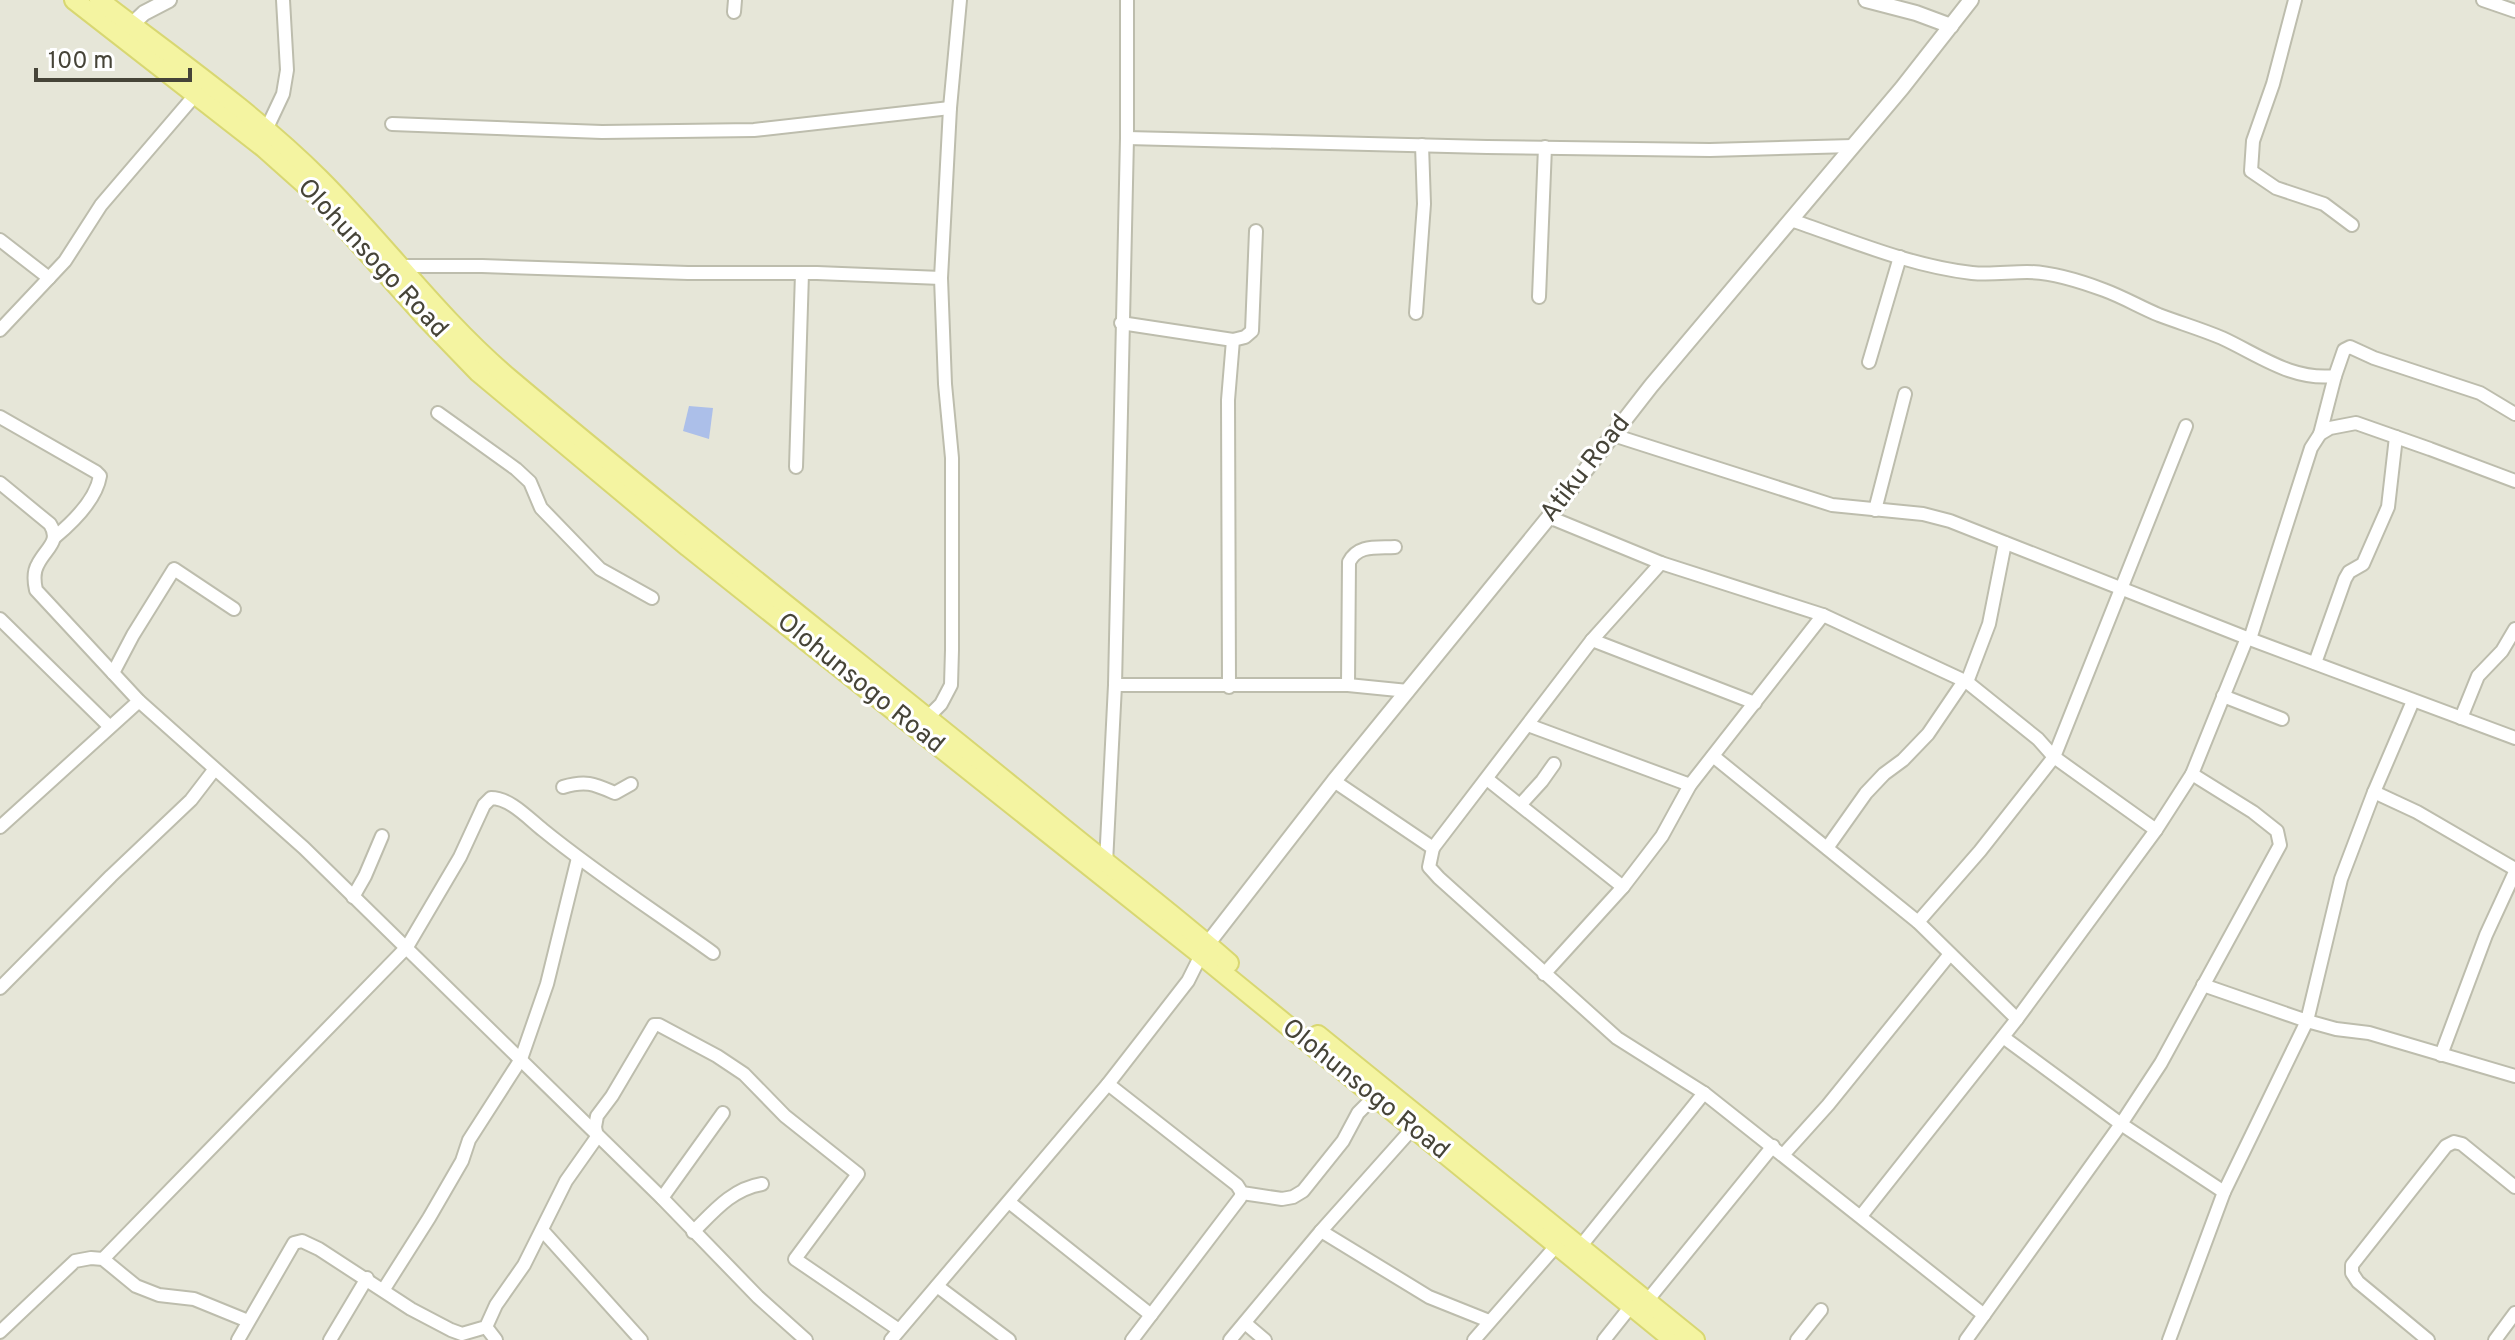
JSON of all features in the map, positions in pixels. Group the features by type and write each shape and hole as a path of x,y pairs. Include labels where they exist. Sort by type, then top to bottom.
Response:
{"main road":[{"name":"Olohunsogo Road","path":"74,0 126,30 266,130 318,177 435,307 488,360 688,547 1100,877 1235,969 1580,1247 1673,1340"},
{"name":"Olohunsogo Road","path":"99,0 126,30 196,94 310,189 478,372 928,717 1106,863 1374,1097 1556,1246 1695,1340"}],"street":[{"path":"126,30 144,13 169,0"},
{"path":"266,130 283,94 287,70 283,0"},
{"path":"928,717 941,704 951,685 952,458 945,384 941,278 950,108 960,0"},
{"path":"1106,863 1115,685 1127,138 1127,0"},
{"path":"1866,0 1951,26"},
{"name":"Atiku Road","path":"1204,949 1334,781 1647,392 1971,0"},
{"path":"2295,0 2273,84 2253,141 2251,171 2276,188 2324,204 2352,225"},
{"path":"2483,0 2515,11"},
{"path":"0,330 65,261 101,205 196,94"},
{"path":"392,124 602,132 754,130 950,108"},
{"path":"1127,138 1710,150 1853,146"},
{"path":"1416,313 1424,204 1422,145"},
{"path":"1539,297 1545,147"},
{"path":"1791,220 1900,257 1972,273 2031,272 2080,281 2224,339 2278,367 2322,378 2335,376"},
{"path":"1121,323 1233,340 1245,337 1252,331 1256,231"},
{"path":"0,240 49,278"},
{"path":"1869,362 1900,257"},
{"path":"400,266 941,278"},
{"path":"796,467 802,273"},
{"path":"1229,687 1228,400 1233,340"},
{"path":"1861,1216 2017,1019 2156,830 2192,774 2248,638 2311,448 2320,434 2344,350 2350,347 2480,393 2515,414"},
{"path":"1875,510 1905,394"},
{"path":"438,413 530,482 541,508 600,569 652,598"},
{"path":"0,417 100,476 99,483 76,519 55,537"},
{"path":"2320,434 2330,428 2356,423 2515,481"},
{"path":"1918,922 1980,851 2054,757 2186,426"},
{"path":"1613,435 1832,505 1937,518 2515,738"},
{"path":"2315,663 2345,579 2349,572 2363,564 2388,507 2396,437"},
{"path":"0,483 50,524 55,532 55,541 37,565 34,578 36,590 139,701 304,848 662,1198 758,1297 806,1340"},
{"path":"1549,517 1661,563 1823,615 1966,682 2038,739 2054,757 2156,830"},
{"path":"1827,848 1866,793 1928,734 1966,682 1989,624 2005,543"},
{"path":"1348,685 1349,562 1353,554 1362,548 1395,547"},
{"path":"1661,563 1592,640 1433,848 1429,867 1617,1038 1704,1093 1984,1315"},
{"path":"113,673 174,569 234,609"},
{"path":"1544,974 1623,887 1662,836 1690,785 1823,615"},
{"path":"0,619 109,726"},
{"path":"2461,718 2478,676 2502,651 2515,629"},
{"path":"1592,640 1755,703"},
{"path":"1115,685 1348,685 1408,691"},
{"path":"2223,696 2282,719"},
{"path":"0,827 139,701"},
{"path":"2169,1340 2224,1192 2307,1021 2341,879 2413,701"},
{"path":"1528,725 1690,785"},
{"path":"1713,756 1918,922 2017,1019"},
{"path":"1521,804 1554,764"},
{"path":"0,988 191,800 214,770"},
{"path":"1966,1340 2121,1124 2161,1063 2280,845 2277,831 2253,812 2192,774"},
{"path":"1487,779 1623,887"},
{"path":"1334,781 1433,848"},
{"path":"563,787 580,782 591,783 615,793 631,784"},
{"path":"2374,792 2417,812 2515,871 2486,935 2441,1055"},
{"path":"103,1259 407,947 460,857 484,805 491,798 500,798 521,812 578,858 713,953"},
{"path":"353,897 382,836"},
{"path":"384,1289 462,1161 469,1140 521,1059 547,984 578,858"},
{"path":"238,1340 294,1243 302,1241 461,1337 486,1327 496,1305 524,1265 566,1181 597,1137 597,1116 654,1025 687,1039 732,1065 785,1116 858,1174 795,1259 895,1335 1108,1084 1188,981 1204,949"},
{"path":"1604,1340 1778,1150 1828,1105 1950,954"},
{"path":"2203,985 2307,1021 2369,1033 2515,1076"},
{"path":"2003,1037 2121,1124 2224,1192"},
{"path":"1108,1084 1237,1185 1242,1193 1282,1199 1303,1191 1343,1141 1358,1113 1374,1097"},
{"path":"1580,1247 1704,1093"},
{"path":"662,1198 723,1113"},
{"path":"1230,1340 1412,1129"},
{"path":"2428,1340 2358,1282 2352,1273 2352,1265 2446,1146 2454,1142 2462,1144 2515,1187"},
{"path":"693,1232 727,1199 741,1190 762,1184"},
{"path":"1132,1340 1242,1193"},
{"path":"1009,1202 1151,1315"},
{"path":"542,1230 641,1340"},
{"path":"1321,1231 1429,1297 1489,1321"},
{"path":"1474,1340 1556,1246"},
{"path":"0,1332 75,1261 91,1258 103,1259 136,1286 159,1295 194,1299 248,1321"},
{"path":"330,1340 367,1278"},
{"path":"937,1286 1009,1340"},
{"path":"1797,1340 1821,1310"},
{"path":"2495,1340 2515,1313"},
{"path":"1245,1323 1265,1340"},
{"path":"486,1327 496,1340"}],"shaded area":[{"path":"0,0 2515,0 2515,1340 0,1340"}],"water":[{"path":"689,406 713,408 709,439 683,431"}]}
